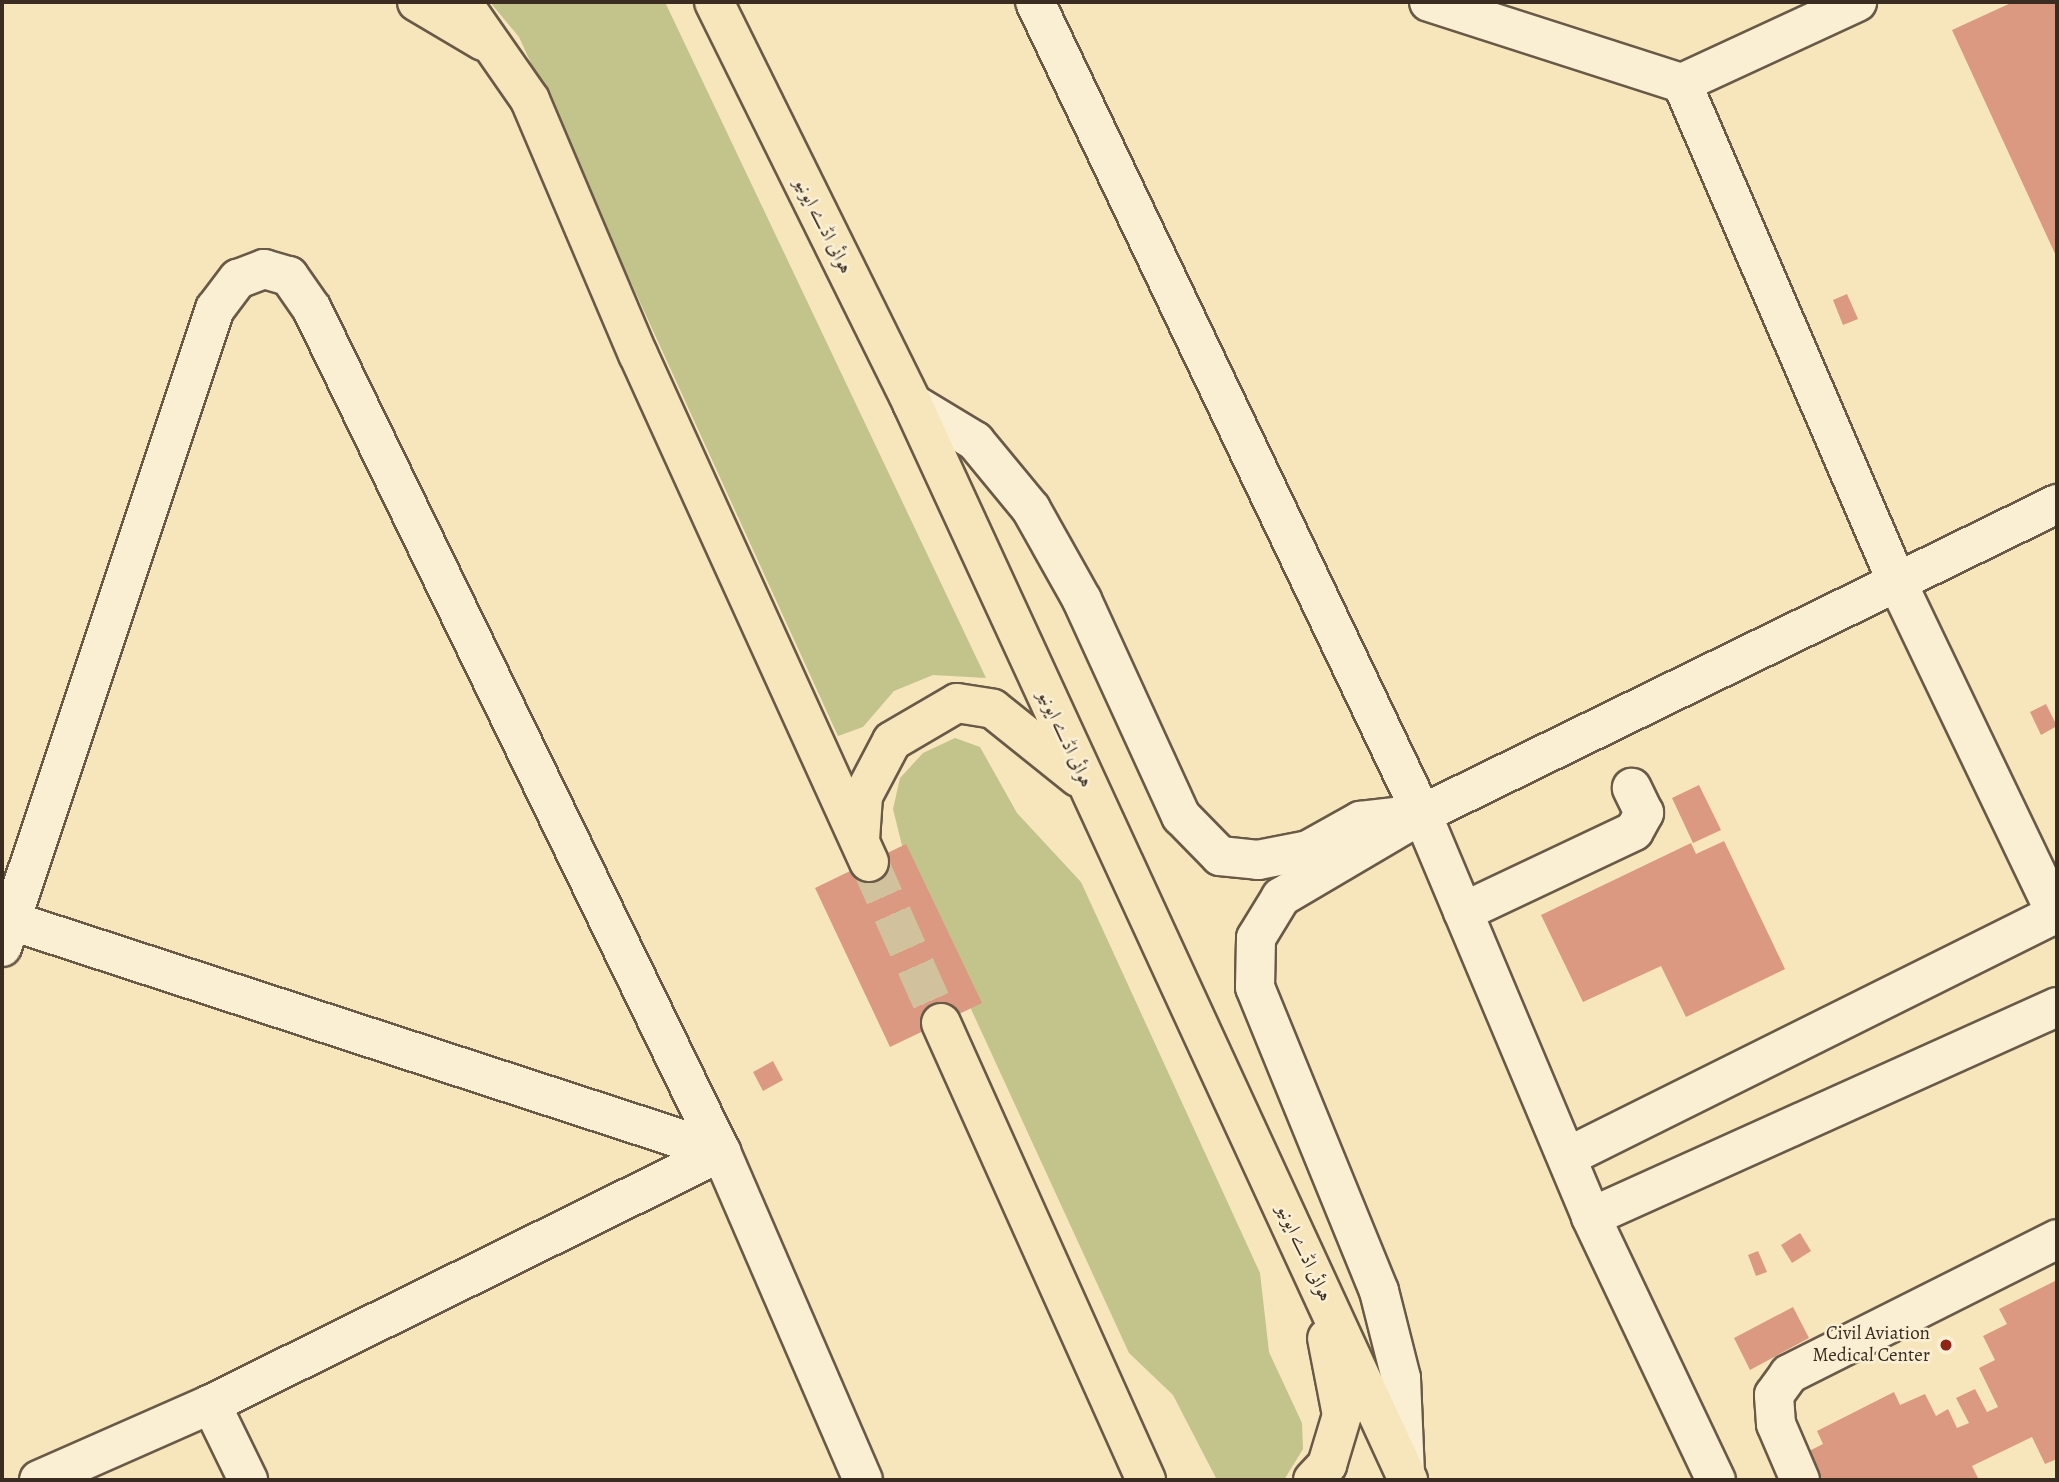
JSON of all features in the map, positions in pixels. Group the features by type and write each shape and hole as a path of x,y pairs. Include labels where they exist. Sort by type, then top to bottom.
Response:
{"main road":[{"path":"416,2 488,44"},
{"path":"462,2 488,44 530,100 864,852 863,796 892,741 957,703 993,709 1084,782"},
{"name":"ہوائی اڈے ایونیو","path":"714,2 912,403 1406,1478"},
{"path":"941,1023 1151,1476"},
{"path":"1313,1480 1327,1465 1342,1415 1315,1277"}],"street":[{"path":"1035,2 1422,814 1591,1217 1716,1480"},
{"path":"1429,2 1682,83 1857,2"},
{"path":"1567,1157 2057,914 1896,580 1682,83"},
{"path":"721,1152 10,912 215,309 238,279 264,269 289,276 312,309 721,1152 860,1479"},
{"path":"912,403 975,440 1031,509 1082,600 1181,816 1220,856 1258,860 1308,850 1360,821 1422,814"},
{"path":"1406,1478 1401,1378 1379,1291 1255,987 1256,938 1282,897 1422,814 1896,580 2057,504"},
{"path":"1463,912 1634,831 1644,813 1632,788"},
{"path":"1591,1217 2057,1007"},
{"path":"39,1480 211,1404 721,1152"},
{"path":"1800,1480 1776,1424 1773,1395 1789,1374 2057,1239"},
{"path":"211,1404 248,1480"}],"green space":[{"path":"490,2 665,2 986,678 933,675 894,691 863,727 838,736 519,37"},
{"path":"955,738 980,747 1017,813 1081,882 1260,1273 1269,1352 1302,1423 1303,1449 1284,1480 1217,1480 1173,1395 1129,1353 909,874 893,809 900,778 923,753"}],"building":[{"path":"2013,2 2057,2 2057,258 1952,30"},
{"path":"1847,294 1858,319 1843,325 1833,300"},
{"path":"2046,704 2057,726 2041,735 2030,712"},
{"path":"1699,785 1721,830 1693,843 1672,798"},
{"path":"1724,841 1785,969 1686,1017 1661,966 1583,1002 1541,915 1691,843 1696,854"},
{"path":"906,844 982,1003 890,1047 815,888"},
{"path":"773,1061 783,1080 763,1091 753,1072"},
{"path":"1800,1233 1811,1251 1792,1263 1781,1245"},
{"path":"1758,1251 1767,1272 1756,1276 1748,1255"},
{"path":"2057,1280 2057,1459 2045,1464 2032,1437 1972,1466 1979,1480 1801,1480 1801,1455 1823,1444 1817,1431 1894,1392 1900,1405 1925,1394 1936,1416 1948,1409 1957,1428 1969,1423 1956,1398 1975,1389 1987,1412 1998,1407 1979,1368 1995,1360 1983,1336 2007,1324 1999,1309"},
{"path":"1793,1307 1809,1338 1750,1370 1734,1338"}],"tunnel":[{"path":"869,862 941,1023"}],"place":[{"name":"Civil Aviation Medical Center","path":"1946,1345"}]}
